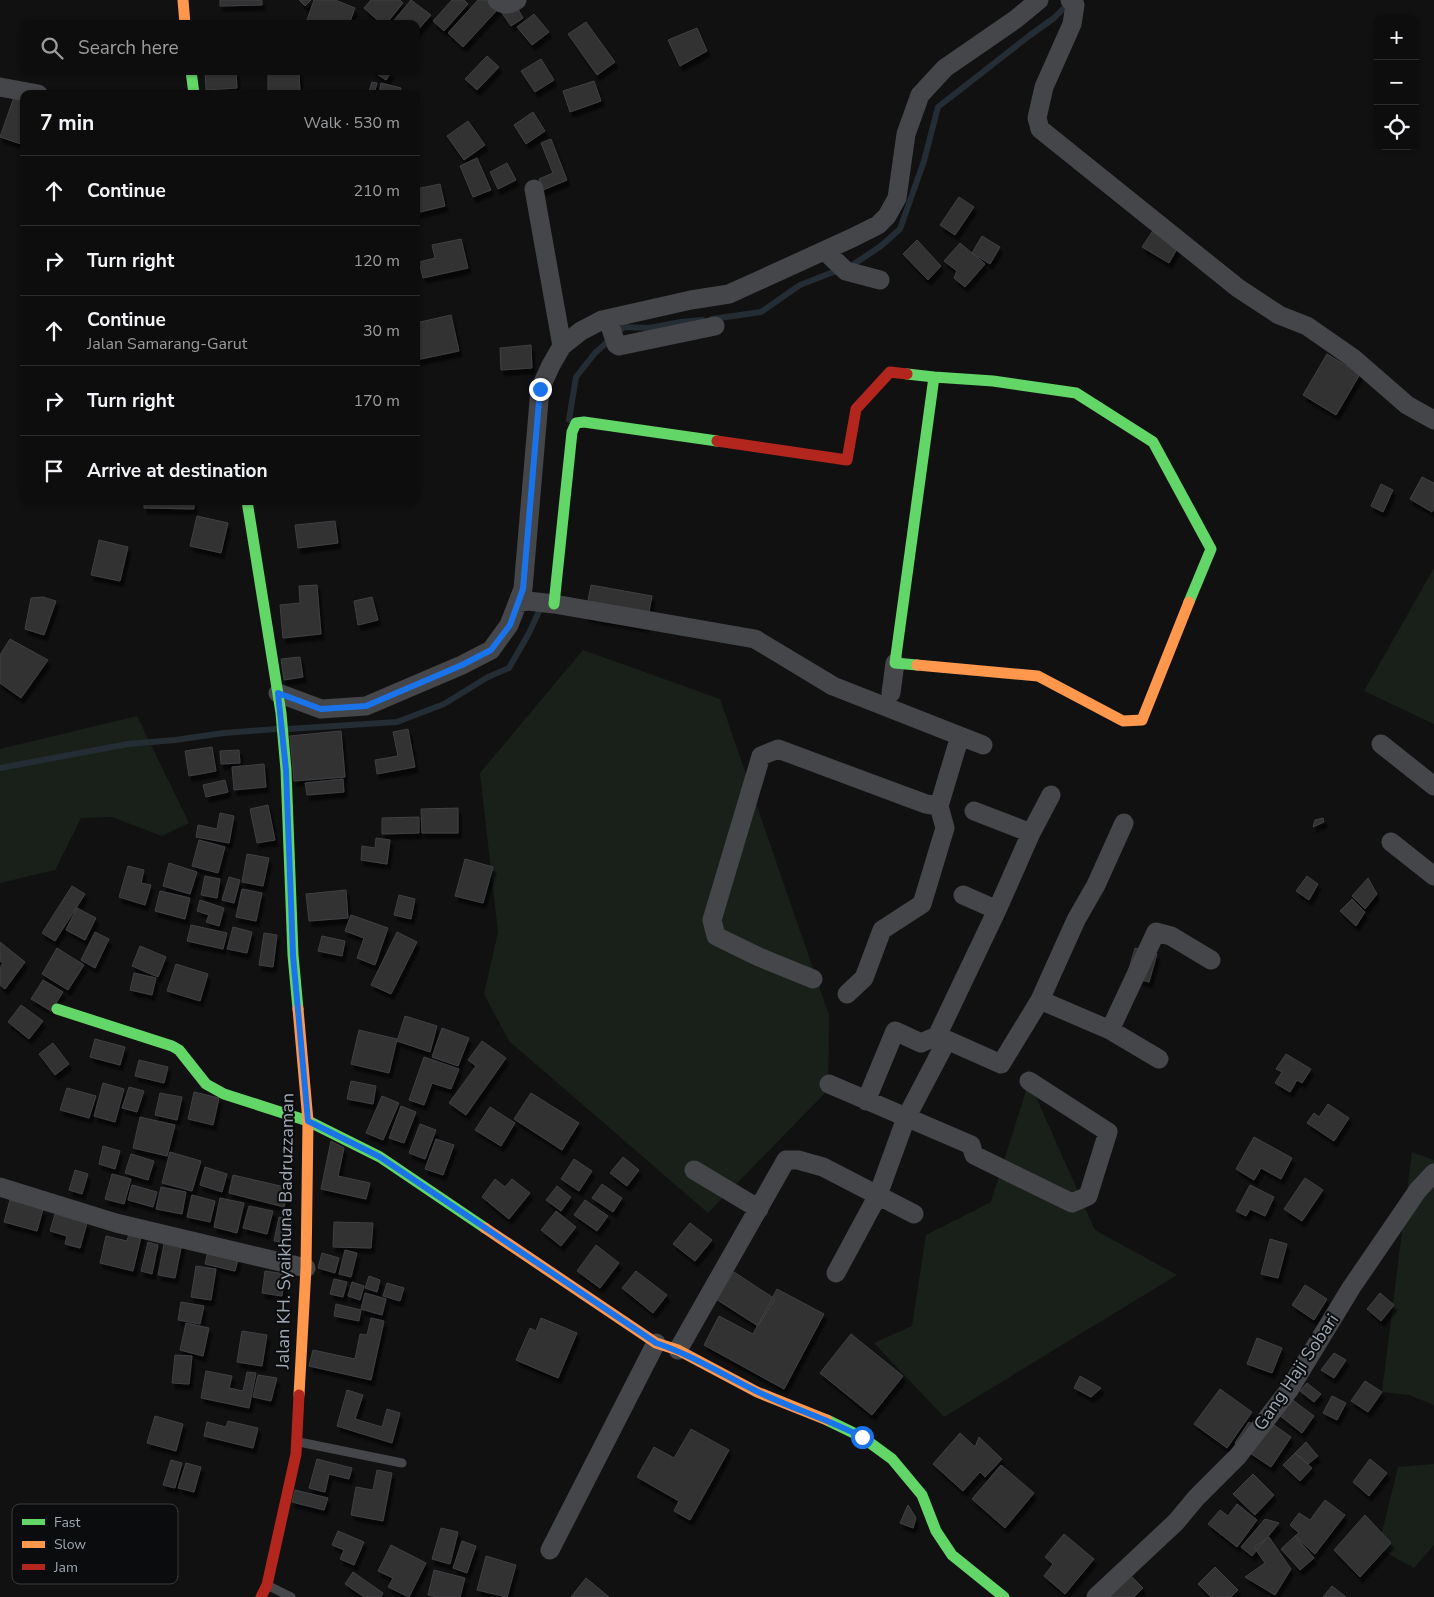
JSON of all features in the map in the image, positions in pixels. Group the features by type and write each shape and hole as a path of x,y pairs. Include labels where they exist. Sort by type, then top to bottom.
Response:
{"street":[{"path":"183,0 185,20"},
{"path":"497,0 507,4 512,4 517,0"},
{"path":"278,693 321,709 366,706 462,665 491,650 510,625 523,602 540,389 551,364 562,346 581,330 612,330 691,300 729,294 835,260 887,216 897,198 906,134 920,95 945,68 1016,19 1039,0"},
{"path":"1072,3 1072,24 1044,87 1037,118 1037,124 1040,129 1238,288 1279,315 1307,326 1353,358 1407,405 1434,420"},
{"path":"192,75 193,90"},
{"path":"0,86 20,90"},
{"path":"534,189 562,346"},
{"path":"835,260 880,280"},
{"path":"612,330 619,346 715,326"},
{"path":"554,604 572,432 576,423 584,422 847,460 856,409 890,372 993,381 1076,393 1153,442 1211,549 1142,720 1123,720 1038,676 895,663"},
{"path":"891,693 934,377"},
{"name":"Jalan KH. Syaikhuna Badruzzaman","path":"248,505 281,713 286,770 293,955 308,1121 306,1268 297,1442 267,1585 261,1597"},
{"path":"523,602 554,604 755,639 833,686 983,745"},
{"path":"847,994 864,978 882,930 922,904 945,828 939,806 960,736"},
{"path":"1381,744 1434,786"},
{"path":"813,979 759,957 716,936 712,920 761,756 778,749 926,804 939,806"},
{"path":"836,1273 878,1195 906,1118 1031,833 1052,796"},
{"path":"974,811 1031,833"},
{"path":"1000,1064 1040,1000 1076,920 1096,885 1124,822"},
{"path":"1391,842 1433,873"},
{"path":"963,895 997,910"},
{"path":"1110,1030 1156,932 1171,936 1211,960"},
{"path":"1040,1000 1110,1030 1159,1059"},
{"path":"57,1009 172,1046 179,1050 206,1084 224,1094 308,1121 380,1157 656,1343 678,1350 757,1392 832,1422 862,1437 892,1459 922,1495 936,1531 952,1555 1004,1597"},
{"path":"829,1084 906,1118 971,1144 974,1155 1072,1203 1088,1196 1108,1132 1025,1077 1000,1064 942,1038 920,1043 895,1031 866,1100"},
{"path":"678,1350 786,1160 798,1160 823,1167 914,1214"},
{"path":"694,1170 759,1209"},
{"name":"Gang Haji Sobari","path":"1096,1597 1176,1522 1196,1498 1238,1456 1289,1390 1351,1288 1418,1190 1434,1173"},
{"path":"0,1187 116,1223 306,1268"},
{"path":"550,1550 656,1343"}],"lane":[{"path":"297,1442 402,1463"},
{"path":"267,1585 291,1597"}],"shaded area":[{"path":"1434,568 1434,724 1364,691"},
{"path":"583,650 720,699 829,1015 828,1090 708,1213 509,1041 484,994 498,932 480,773"},
{"path":"137,716 189,823 162,836 112,817 81,818 55,870 0,883 0,749"},
{"path":"1029,1081 1095,1230 1177,1275 944,1417 874,1343 912,1326 926,1235 991,1202"},
{"path":"1412,1152 1434,1160 1434,1405 1409,1395 1382,1392"},
{"path":"1434,1464 1434,1545 1414,1568 1378,1548 1398,1467"}],"building":[{"path":"220,0 262,0 262,5 220,6"},
{"path":"299,0 311,0 305,6"},
{"path":"314,0 335,0 355,8 350,20 307,20"},
{"path":"371,0 400,0 403,3 389,20 378,20 364,8"},
{"path":"411,0 431,15 420,27 420,20 394,20"},
{"path":"452,0 464,0 468,4 444,31 433,21"},
{"path":"478,0 490,0 499,8 463,47 448,33"},
{"path":"515,4 523,18 511,26 502,13"},
{"path":"534,14 549,32 532,45 517,27"},
{"path":"586,22 615,62 597,75 568,34"},
{"path":"697,28 707,51 680,66 668,40"},
{"path":"487,56 499,67 477,90 465,79"},
{"path":"541,59 554,80 535,92 521,71"},
{"path":"205,75 236,75 237,88 206,90"},
{"path":"268,75 299,75 300,90 268,90"},
{"path":"378,75 389,75 386,80"},
{"path":"594,81 601,101 570,112 563,91"},
{"path":"372,82 377,83 375,90 369,90"},
{"path":"381,83 401,88 401,90 380,90"},
{"path":"14,97 20,99 20,144 0,137"},
{"path":"533,112 545,131 526,144 514,125"},
{"path":"468,121 485,145 464,160 447,136"},
{"path":"551,139 567,180 543,190 539,179 553,173 541,143"},
{"path":"477,158 491,190 473,197 460,166"},
{"path":"507,163 516,180 498,189 490,172"},
{"path":"440,184 445,206 420,212 420,188"},
{"path":"959,197 974,207 955,235 940,225"},
{"path":"1154,229 1181,242 1169,263 1142,247"},
{"path":"982,236 1000,247 990,264 972,253"},
{"path":"461,239 468,268 423,278 420,262 435,258 432,245"},
{"path":"917,240 941,266 928,280 903,254"},
{"path":"960,243 985,264 965,287 954,278 957,271 944,261"},
{"path":"451,315 459,351 420,359 420,322"},
{"path":"531,345 532,368 501,370 500,348"},
{"path":"1327,354 1360,374 1336,415 1303,395"},
{"path":"1422,477 1434,483 1434,508 1432,512 1410,499"},
{"path":"1381,484 1393,490 1383,512 1371,506"},
{"path":"144,505 194,505 194,509 144,508"},
{"path":"197,516 228,523 221,553 190,546"},
{"path":"335,521 338,543 298,548 295,525"},
{"path":"99,540 128,547 120,581 91,575"},
{"path":"317,585 321,634 283,638 280,605 300,603 299,586"},
{"path":"591,585 652,596 646,627 585,616"},
{"path":"43,597 56,601 44,635 25,629 31,598"},
{"path":"372,597 378,620 358,625 354,601"},
{"path":"10,639 48,660 21,698 0,683 0,655"},
{"path":"300,657 303,677 284,680 281,659"},
{"path":"408,729 415,767 377,774 375,760 398,756 393,732"},
{"path":"341,731 345,777 294,781 290,736"},
{"path":"212,747 216,771 189,776 185,751"},
{"path":"239,750 240,763 221,764 220,751"},
{"path":"264,764 266,787 234,790 232,767"},
{"path":"343,779 344,792 307,795 305,783"},
{"path":"225,780 228,792 206,797 203,785"},
{"path":"268,805 275,840 257,843 250,809"},
{"path":"458,808 458,833 422,833 421,809"},
{"path":"220,813 234,816 229,843 196,837 198,825 217,829"},
{"path":"419,817 419,833 382,834 382,818"},
{"path":"1323,818 1324,822 1313,827 1315,820"},
{"path":"376,838 390,840 387,864 361,860 362,846 375,848"},
{"path":"199,840 225,847 218,873 192,866"},
{"path":"247,854 269,858 263,886 242,882"},
{"path":"465,859 493,867 483,903 455,896"},
{"path":"169,863 197,872 190,894 163,886"},
{"path":"128,866 144,870 141,883 151,885 145,905 119,897"},
{"path":"205,876 220,879 217,898 201,895"},
{"path":"1307,876 1318,884 1309,900 1296,891"},
{"path":"229,877 240,880 234,903 222,900"},
{"path":"1368,878 1377,894 1365,909 1352,896"},
{"path":"72,886 85,894 55,941 42,933"},
{"path":"242,889 262,893 256,921 236,917"},
{"path":"346,890 348,918 309,921 306,894"},
{"path":"160,891 190,898 185,919 155,911"},
{"path":"399,895 415,899 411,919 394,915"},
{"path":"1352,899 1365,912 1356,926 1340,911"},
{"path":"200,900 224,908 219,926 206,922 209,915 197,911"},
{"path":"77,908 96,918 85,940 66,930"},
{"path":"351,915 388,928 375,965 357,958 364,938 345,931"},
{"path":"191,925 227,933 223,949 187,941"},
{"path":"233,927 252,932 247,953 227,949"},
{"path":"95,932 109,939 95,968 81,960"},
{"path":"397,932 417,942 391,994 371,985"},
{"path":"264,933 277,935 273,967 259,965"},
{"path":"322,936 345,941 342,956 318,951"},
{"path":"0,942 25,962 5,989 0,985 0,968 3,963 0,961"},
{"path":"140,946 166,957 158,977 132,966"},
{"path":"57,948 84,965 68,990 42,974"},
{"path":"1135,948 1157,954 1149,982 1135,978 1126,979"},
{"path":"176,964 208,974 200,1001 167,991"},
{"path":"134,973 156,978 152,995 130,990"},
{"path":"43,980 63,992 51,1011 31,999"},
{"path":"21,1005 43,1021 29,1039 8,1022"},
{"path":"405,1016 437,1026 430,1052 397,1041"},
{"path":"442,1028 469,1038 458,1066 432,1057"},
{"path":"359,1030 397,1039 389,1073 351,1064"},
{"path":"95,1039 125,1047 120,1065 90,1057"},
{"path":"482,1041 506,1058 466,1115 449,1103 476,1066 468,1060"},
{"path":"53,1043 69,1064 55,1075 39,1054"},
{"path":"1286,1054 1311,1069 1302,1083 1297,1080 1290,1092 1275,1083 1282,1072 1276,1069"},
{"path":"424,1057 459,1069 451,1089 432,1083 424,1105 409,1100"},
{"path":"139,1060 168,1067 164,1083 135,1076"},
{"path":"351,1081 376,1086 373,1104 347,1099"},
{"path":"103,1083 124,1089 115,1122 94,1116"},
{"path":"129,1087 144,1091 137,1112 122,1108"},
{"path":"67,1088 96,1096 89,1118 60,1110"},
{"path":"194,1092 219,1098 213,1125 188,1119"},
{"path":"160,1093 182,1097 177,1120 155,1115"},
{"path":"531,1093 579,1123 562,1150 514,1119"},
{"path":"382,1096 399,1103 383,1140 366,1133"},
{"path":"1328,1104 1349,1118 1334,1141 1307,1123 1314,1113 1319,1117"},
{"path":"401,1106 416,1112 404,1143 389,1138"},
{"path":"490,1107 515,1123 501,1146 475,1130"},
{"path":"140,1117 175,1125 167,1156 133,1148"},
{"path":"420,1124 436,1130 425,1159 409,1153"},
{"path":"1254,1137 1292,1158 1281,1179 1261,1168 1254,1180 1236,1169"},
{"path":"436,1139 454,1145 443,1175 425,1169"},
{"path":"331,1141 344,1148 338,1176 370,1183 366,1199 321,1189"},
{"path":"103,1146 120,1151 115,1169 99,1164"},
{"path":"170,1152 201,1161 192,1191 162,1183"},
{"path":"131,1154 154,1161 148,1180 125,1173"},
{"path":"623,1157 639,1170 627,1186 610,1173"},
{"path":"574,1159 592,1171 579,1191 561,1179"},
{"path":"205,1167 227,1174 222,1192 200,1185"},
{"path":"75,1170 88,1174 82,1194 69,1190"},
{"path":"112,1174 131,1179 124,1204 105,1199"},
{"path":"233,1175 289,1188 284,1207 229,1193"},
{"path":"1305,1178 1323,1190 1302,1221 1284,1209"},
{"path":"495,1179 505,1187 512,1179 530,1193 509,1219 482,1197"},
{"path":"602,1184 622,1198 613,1212 592,1198"},
{"path":"132,1185 157,1192 153,1207 128,1200"},
{"path":"1250,1185 1274,1197 1265,1216 1250,1209 1246,1216 1236,1211"},
{"path":"557,1186 571,1197 561,1211 546,1200"},
{"path":"161,1187 186,1192 182,1214 156,1209"},
{"path":"192,1195 215,1201 210,1222 187,1217"},
{"path":"220,1198 244,1203 237,1233 214,1227"},
{"path":"10,1200 43,1209 37,1231 4,1222"},
{"path":"585,1200 608,1216 597,1231 574,1215"},
{"path":"249,1206 273,1211 267,1234 243,1228"},
{"path":"556,1211 576,1227 561,1246 541,1230"},
{"path":"55,1214 87,1223 80,1248 65,1244 67,1236 50,1231"},
{"path":"279,1217 292,1220 286,1243 274,1241"},
{"path":"334,1222 373,1223 371,1248 333,1247"},
{"path":"690,1223 712,1240 695,1261 673,1244"},
{"path":"130,1230 142,1233 133,1271 100,1263 106,1236 127,1241"},
{"path":"165,1239 182,1243 175,1278 158,1275"},
{"path":"1270,1239 1287,1244 1278,1278 1261,1274"},
{"path":"148,1242 158,1245 152,1274 141,1271"},
{"path":"596,1245 619,1263 600,1288 577,1271"},
{"path":"345,1250 357,1253 351,1277 339,1274"},
{"path":"208,1251 238,1259 235,1271 205,1264"},
{"path":"322,1253 339,1258 335,1273 318,1268"},
{"path":"196,1266 216,1269 211,1300 191,1297"},
{"path":"265,1271 285,1274 282,1296 262,1293"},
{"path":"636,1271 667,1295 653,1313 622,1288"},
{"path":"734,1272 775,1299 758,1326 716,1299"},
{"path":"369,1276 380,1280 377,1292 365,1288"},
{"path":"334,1279 347,1282 343,1297 330,1294"},
{"path":"352,1282 364,1286 360,1300 348,1296"},
{"path":"387,1283 404,1288 400,1301 383,1296"},
{"path":"1305,1285 1327,1299 1314,1320 1292,1305"},
{"path":"777,1289 824,1314 784,1389 704,1345 719,1316 753,1334"},
{"path":"365,1293 386,1299 382,1315 361,1309"},
{"path":"1380,1293 1394,1305 1381,1321 1367,1309"},
{"path":"181,1302 204,1306 200,1324 178,1320"},
{"path":"336,1304 361,1310 359,1321 334,1316"},
{"path":"371,1318 384,1321 371,1380 309,1366 313,1350 355,1359 360,1334 367,1335"},
{"path":"541,1318 577,1333 558,1378 516,1360 530,1328 536,1331"},
{"path":"186,1323 209,1328 203,1356 180,1350"},
{"path":"242,1331 267,1335 262,1366 237,1362"},
{"path":"851,1334 903,1376 872,1415 820,1373"},
{"path":"1257,1338 1282,1348 1272,1373 1247,1364"},
{"path":"1334,1353 1346,1360 1334,1378 1321,1370"},
{"path":"175,1355 192,1356 189,1384 172,1383"},
{"path":"206,1371 232,1376 229,1388 243,1391 247,1372 256,1373 249,1408 201,1398"},
{"path":"258,1375 277,1378 271,1401 253,1397"},
{"path":"1080,1376 1101,1388 1091,1397 1074,1388"},
{"path":"1365,1381 1382,1392 1368,1412 1351,1401"},
{"path":"1307,1383 1321,1394 1314,1402 1300,1391"},
{"path":"1220,1389 1252,1412 1227,1448 1194,1424"},
{"path":"347,1390 363,1395 355,1419 382,1427 387,1409 400,1413 392,1443 337,1426"},
{"path":"1282,1392 1314,1416 1302,1433 1270,1408"},
{"path":"1332,1396 1346,1403 1337,1420 1323,1413"},
{"path":"155,1416 183,1424 176,1451 147,1443"},
{"path":"228,1421 258,1428 253,1448 204,1436 207,1422 226,1427"},
{"path":"1249,1422 1263,1431 1274,1425 1291,1437 1271,1467 1235,1443"},
{"path":"691,1429 729,1450 690,1520 674,1511 679,1501 637,1477 654,1447 674,1458"},
{"path":"960,1433 975,1447 979,1437 1002,1459 985,1477 980,1472 963,1491 933,1464"},
{"path":"1306,1442 1318,1456 1308,1464 1295,1453"},
{"path":"1295,1453 1312,1468 1300,1481 1283,1465"},
{"path":"317,1459 352,1468 349,1479 329,1474 325,1492 309,1488"},
{"path":"1370,1459 1387,1473 1369,1496 1353,1482"},
{"path":"171,1460 182,1463 175,1488 163,1485"},
{"path":"186,1463 201,1467 194,1492 178,1488"},
{"path":"1001,1465 1034,1493 1005,1528 972,1499"},
{"path":"377,1470 392,1473 383,1521 351,1515 356,1487 373,1490"},
{"path":"1253,1474 1274,1495 1255,1515 1233,1494"},
{"path":"295,1490 328,1498 324,1510 292,1502"},
{"path":"1325,1500 1345,1515 1315,1554 1295,1536 1299,1533 1290,1525 1299,1513 1310,1520"},
{"path":"1237,1504 1257,1520 1237,1547 1208,1524 1220,1510 1228,1516"},
{"path":"908,1505 916,1518 913,1528 900,1523"},
{"path":"1365,1515 1391,1543 1360,1577 1334,1550"},
{"path":"1265,1519 1279,1523 1252,1556 1241,1547"},
{"path":"441,1528 458,1532 450,1564 432,1559"},
{"path":"338,1531 364,1542 354,1565 340,1559 344,1550 332,1545"},
{"path":"1064,1534 1094,1559 1065,1594 1044,1576 1053,1564 1045,1557"},
{"path":"1295,1536 1314,1558 1300,1570 1281,1549"},
{"path":"1269,1537 1291,1569 1275,1595 1245,1577 1265,1563 1254,1547"},
{"path":"462,1541 476,1546 467,1573 453,1568"},
{"path":"391,1545 426,1563 409,1597 388,1587 393,1578 378,1571"},
{"path":"486,1556 516,1565 507,1597 477,1590"},
{"path":"1215,1567 1238,1590 1231,1597 1211,1597 1198,1584"},
{"path":"434,1570 465,1578 460,1597 428,1595"},
{"path":"353,1572 383,1593 381,1597 364,1597 345,1584"},
{"path":"1131,1576 1143,1588 1134,1597 1110,1597"},
{"path":"586,1578 609,1597 571,1597"},
{"path":"1332,1586 1346,1597 1323,1597"}],"waterway":[{"path":"712,319 761,312 800,285 854,264 881,246 900,229 924,161 938,107 1054,18 1069,3"},
{"path":"569,420 576,377 595,353 624,327 649,328 702,320"},
{"path":"288,729 397,722 444,704 488,677 509,668 542,605"},
{"path":"0,768 128,744 276,729"}],"traffic: fast":[{"path":"192,75 193,90"},
{"path":"907,374 934,377 895,663 917,665"},
{"path":"934,377 993,381 1076,393 1153,442 1211,549 1189,602"},
{"path":"554,604 572,432 576,423 584,422 717,441"},
{"path":"248,505 281,713 286,770 293,955 298,1009"},
{"path":"57,1009 172,1046 179,1050 206,1084 224,1094 308,1121 380,1157 485,1228"},
{"path":"827,1420 862,1437 892,1459 922,1495 936,1531 952,1555 1004,1597"}],"traffic: slow":[{"path":"183,0 185,20"},
{"path":"917,665 1038,676 1123,721 1142,720 1189,602"},
{"path":"298,1009 308,1121 306,1268 299,1395"},
{"path":"485,1228 656,1343 678,1350 757,1392 827,1420"}],"traffic: jam":[{"path":"717,441 847,460 856,409 890,372 907,374"},
{"path":"261,1597 267,1585 296,1454 299,1395"}],"route":[{"path":"540,389 523,589 510,625 491,650 404,691 366,706 321,709 278,693 286,770 293,955 308,1121 380,1157 656,1343 678,1350 757,1392 832,1422 862,1437"}]}
